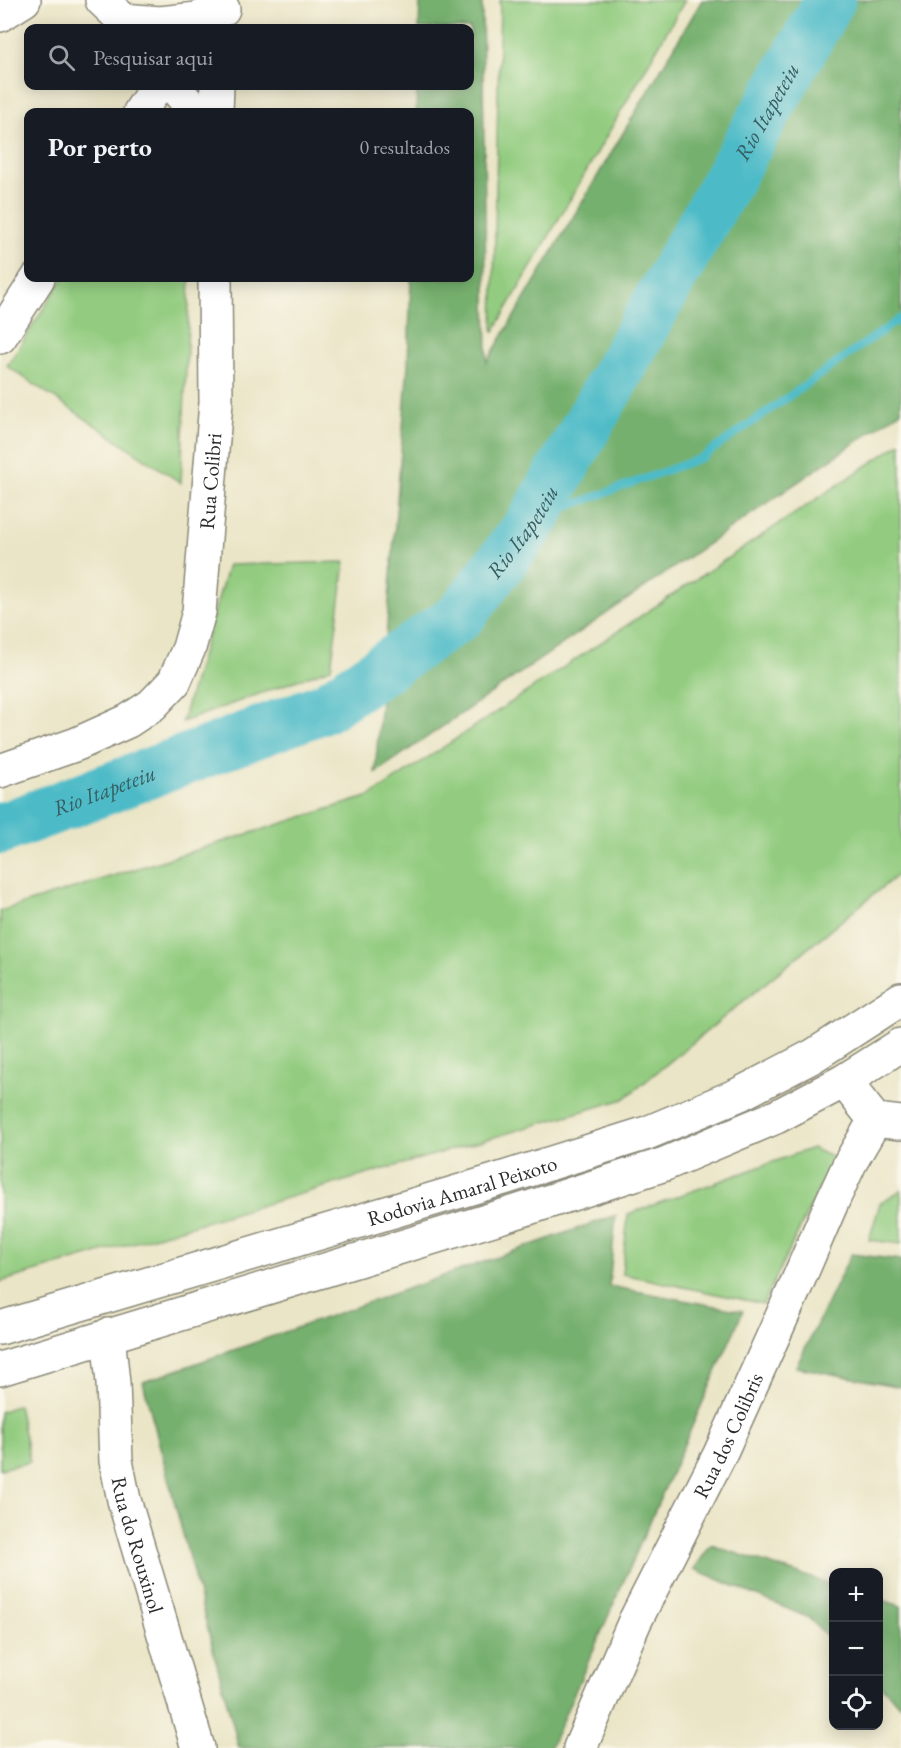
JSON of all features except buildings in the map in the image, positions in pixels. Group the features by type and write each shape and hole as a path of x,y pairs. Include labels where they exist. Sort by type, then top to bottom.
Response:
{"main road":[{"path":"0,15 24,0"},
{"path":"119,16 160,23 197,19 223,13"},
{"path":"143,108 154,90"},
{"path":"177,90 192,108"},
{"path":"216,108 218,90"},
{"path":"0,338 35,282"},
{"name":"Rua Colibri","path":"0,771 76,744 128,721 152,705 174,682 189,648 199,612 216,402 215,282"},
{"name":"Rodovia Amaral Peixoto","path":"0,1328 647,1133 740,1094 813,1056 901,999"},
{"name":"Rodovia Amaral Peixoto","path":"0,1370 665,1164 776,1117 844,1081 901,1045"},
{"path":"844,1081 888,1122"},
{"name":"Rua dos Colibris","path":"580,1748 634,1621 720,1454 850,1163 888,1122"},
{"name":"Rua do Rouxinol","path":"108,1335 113,1383 116,1461 124,1500 198,1748"}],"green space":[{"path":"420,0 482,0 487,362 702,0 901,0 901,411 375,773 408,364 411,282 474,282 474,108 416,108 417,90 474,90 474,24 419,24"},
{"path":"500,0 685,0 493,333"},
{"path":"60,282 190,282 181,483 7,366"},
{"path":"901,443 901,872 624,1099 0,1282 0,911 370,796"},
{"path":"345,562 331,668 182,722 228,565"},
{"path":"812,1148 834,1158 763,1304 622,1274 628,1214"},
{"path":"901,1190 901,1244 869,1240 880,1203"},
{"path":"616,1215 609,1286 743,1311 550,1748 239,1748 143,1382"},
{"path":"851,1254 901,1260 901,1387 796,1367"},
{"path":"18,1405 30,1462 0,1469 0,1412"},
{"path":"711,1545 829,1584 829,1638 809,1618 694,1569"},
{"path":"883,1600 901,1606 901,1706 883,1688"}],"waterway":[{"name":"Rio Itapeteiu","path":"0,829 326,707 460,616 534,519 830,0"},
{"path":"534,519 701,458 901,318"}]}
